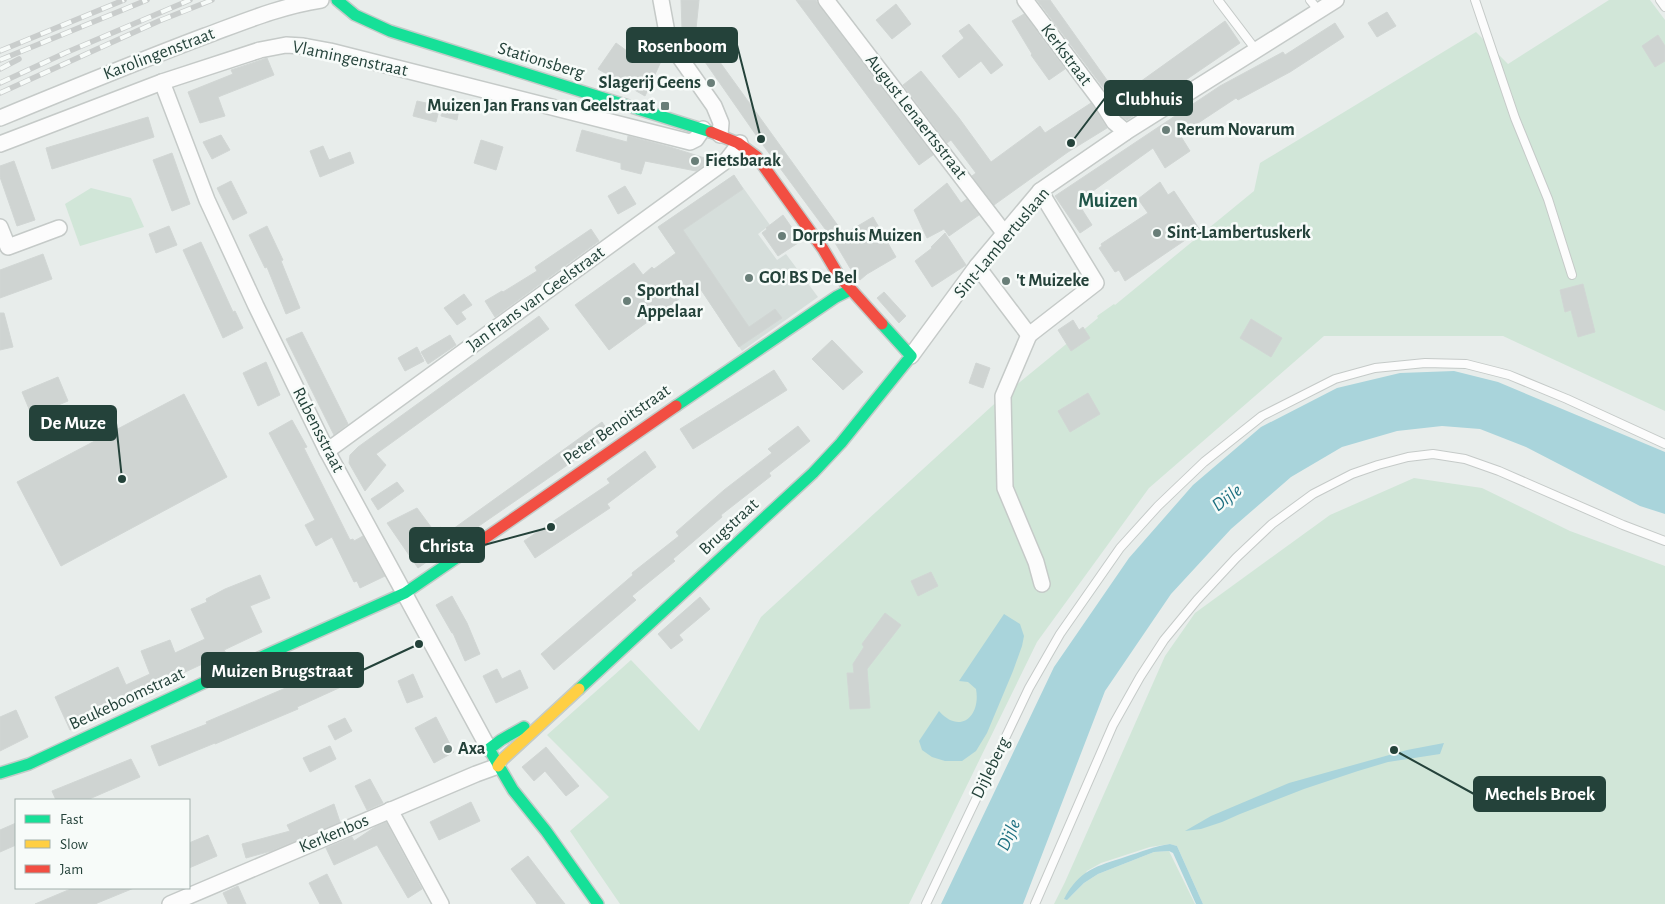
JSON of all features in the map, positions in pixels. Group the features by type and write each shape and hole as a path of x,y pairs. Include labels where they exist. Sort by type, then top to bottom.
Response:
{"street":[{"name":"Karolingenstraat","path":"0,118 139,60 292,5 321,0"},
{"name":"Stationsberg","path":"337,0 356,16 390,31 720,135 740,143 754,153 850,290 911,356"},
{"path":"661,0 668,38 714,106 721,123 720,135"},
{"name":"August Lenaertsstraat","path":"826,0 1005,234"},
{"name":"Kerkstraat","path":"1025,0 1100,100 1114,122 1126,132"},
{"name":"Sint-Lambertuslaan","path":"911,356 977,266 1040,191 1126,132 1256,50 1314,5 1336,0"},
{"name":"Vlamingenstraat","path":"0,144 162,82 260,50 286,45 303,46 505,94 690,142 696,140 703,130"},
{"name":"Rubensstraat","path":"162,82 207,200 256,306 327,451 498,766"},
{"name":"Jan Frans van Geelstraat","path":"327,451 727,160 740,143"},
{"path":"1040,191 1096,283 1029,335 1003,396 1005,488 1036,562 1042,584"},
{"path":"0,227 8,247 59,228"},
{"path":"977,266 1029,335"},
{"name":"Peter Benoitstraat","path":"405,593 699,390 836,297 850,290"},
{"name":"Brugstraat","path":"498,766 503,759 812,473 841,443 911,356"},
{"name":"Beukeboomstraat","path":"0,773 29,764 214,678 405,593"},
{"name":"Brugstraat","path":"489,749 501,740 557,709"},
{"path":"498,766 513,790 546,831 598,904"},
{"name":"Kerkenbos","path":"170,904 498,766"},
{"path":"390,810 441,904"}],"lane":[{"path":"1218,0 1256,50"},
{"path":"1475,0 1516,118 1548,199 1572,275"},
{"path":"1660,0 1665,7"},
{"name":"Dijleberg","path":"926,904 1030,688 1060,634 1120,548 1158,506 1198,468 1262,416 1335,379 1375,368 1425,363 1466,364 1509,375 1567,399 1665,444"},
{"path":"1034,904 1113,725 1140,677 1164,640 1197,600 1236,558 1272,524 1313,494 1352,474 1378,465 1408,457 1433,454 1465,459 1499,471 1665,542"}],"shaded area":[{"name":"GO! BS De Bel","path":"734,175 770,225 758,234 777,260 786,254 818,297 742,351 658,227"}],"green space":[{"path":"1609,0 1650,0 1665,20 1665,411 1503,336 1324,336 1149,488 1037,642 909,904 620,904 570,831 609,797 547,735 631,660 699,731 761,617 1003,396 1098,318 1097,316 1115,305 1254,191 1260,163 1476,32 1508,64"},
{"path":"91,188 131,198 144,227 80,246 65,204"},
{"path":"1414,478 1482,488 1570,531 1665,566 1665,904 1203,904 1177,846 1170,844 1150,847 1101,863 1087,871 1070,897 1084,883 1098,874 1154,852 1169,851 1195,904 1054,904 1165,656 1195,613 1330,515"}],"water":[{"name":"Dijle","path":"1454,371 1498,382 1665,452 1665,514 1640,506 1526,447 1480,429 1442,426 1397,431 1342,447 1291,477 1231,529 1171,594 1105,691 1023,904 941,904 1054,667 1129,558 1193,485 1261,427 1337,388 1400,373"},
{"path":"1004,614 1020,624 1024,636 1013,671 987,733 976,751 962,761 945,761 932,757 922,750 919,741 939,711 947,718 961,722 972,714 977,699 976,689 968,682 959,681"},
{"path":"1444,743 1440,754 1388,762 1358,771 1304,789 1222,822 1201,829 1185,831 1211,816 1289,783 1407,750"},
{"path":"1170,844 1177,846 1203,904 1196,904 1173,853 1169,851 1154,852 1098,874 1084,883 1067,900 1064,899 1076,881 1090,870 1148,849"}],"building":[{"path":"681,0 699,0 696,29 844,234 873,217 896,257 860,280 682,29"},
{"path":"796,0 816,0 933,155 919,165"},
{"path":"1037,0 1050,0 1119,97 1225,21 1240,43 1127,120 1121,116 1108,94"},
{"path":"896,4 911,24 892,39 876,20"},
{"path":"1387,12 1396,26 1377,37 1368,23"},
{"path":"1024,14 1065,69 1049,80 1031,55 1012,21"},
{"path":"1335,23 1344,37 1290,72 1238,100 1236,98 1180,135 1190,151 1165,168 1153,148 1079,201 1092,225 1080,233 1055,196 1220,86 1283,52 1285,55"},
{"path":"969,24 1003,65 991,74 981,61 959,78 942,56 964,38 959,31"},
{"path":"642,33 652,34 657,39 663,57 645,96 598,69 616,43 627,51"},
{"path":"1658,35 1665,46 1665,61 1655,67 1642,46"},
{"path":"267,58 274,75 218,97 225,116 200,123 188,92 233,74 231,70"},
{"path":"921,71 991,162 1040,126 1045,133 1091,103 1107,128 1068,152 994,205 972,176 976,173 951,140 947,143 903,85"},
{"path":"417,101 440,106 436,122 413,116"},
{"path":"445,101 460,104 457,120 441,116"},
{"path":"148,117 154,137 52,169 46,148"},
{"path":"582,130 627,142 628,136 711,160 696,171 645,161 641,174 621,169 621,163 576,151"},
{"path":"221,135 230,150 212,159 203,142"},
{"path":"481,140 503,147 496,170 474,163"},
{"path":"323,146 329,160 350,152 354,163 320,177 310,151"},
{"path":"172,153 190,204 172,211 153,160"},
{"path":"14,161 35,220 17,226 0,177 0,166"},
{"path":"734,175 743,189 683,230 749,327 775,309 782,318 739,347 698,285 609,350 575,305 634,263 643,275 652,267 654,269 676,253 658,227"},
{"path":"231,181 247,213 233,220 217,188"},
{"name":"Sint-Lambertuskerk","path":"1160,182 1168,195 1174,191 1200,230 1125,281 1119,270 1115,272 1099,248 1102,246 1101,244 1148,213 1138,199"},
{"path":"947,183 961,203 967,199 979,215 949,236 944,229 927,238 914,210"},
{"path":"625,186 636,204 618,214 608,196"},
{"name":"Dorpshuis Muizen","path":"783,215 801,241 778,256 762,233"},
{"path":"169,226 177,245 156,253 149,234"},
{"path":"267,226 283,260 281,261 300,308 286,314 267,267 265,268 249,235"},
{"path":"591,229 599,241 495,317 485,301 537,271 535,267"},
{"path":"945,233 966,265 932,287 915,261 932,248"},
{"path":"201,242 233,312 235,311 243,328 223,338 183,250"},
{"path":"43,254 52,279 0,298 0,270"},
{"path":"1583,284 1595,332 1578,337 1571,310 1565,312 1560,290"},
{"path":"884,292 906,316 899,323 877,298"},
{"path":"464,294 472,305 461,312 466,319 457,325 444,308"},
{"path":"0,313 4,313 13,347 0,350"},
{"path":"539,316 549,329 376,454 386,465 365,491 349,463 350,455 358,447"},
{"path":"1251,319 1282,338 1271,357 1240,338"},
{"path":"1073,320 1079,330 1083,327 1090,338 1071,351 1058,330"},
{"path":"302,332 348,424 334,435 286,339"},
{"path":"450,335 456,345 428,364 421,352"},
{"path":"832,340 863,372 843,390 812,359"},
{"path":"417,347 424,361 405,371 398,358"},
{"path":"266,362 280,395 258,406 243,373"},
{"path":"976,363 990,368 983,388 969,383"},
{"path":"774,370 787,390 693,449 680,429"},
{"path":"58,377 68,401 32,416 22,392"},
{"path":"1088,393 1100,414 1070,432 1058,411"},
{"path":"184,394 227,477 61,566 17,482"},
{"path":"292,420 307,447 304,448 350,540 353,539 354,541 363,536 385,576 360,588 357,581 354,582 332,537 316,546 305,525 315,520 269,433"},
{"path":"602,422 611,435 418,568 387,523 417,508 434,531 441,527 446,534"},
{"path":"798,426 810,441 769,473 771,476 721,515 722,517 673,559 675,561 632,596 636,600 554,670 541,654 633,575 632,573 679,536 676,532 724,490 772,453 768,449"},
{"path":"645,451 656,467 607,504 610,508 535,558 524,541 610,483 607,479"},
{"path":"397,482 404,491 378,510 371,499"},
{"path":"931,572 938,586 918,596 911,581"},
{"path":"260,575 270,598 250,606 262,632 224,650 226,653 183,673 185,677 70,730 55,697 118,667 126,685 150,674 141,651 170,640 175,653 205,639 191,609 207,602 206,599 225,589"},
{"path":"452,596 467,623 480,654 465,661 453,633 436,605"},
{"path":"700,597 710,609 679,635 683,640 671,649 658,634"},
{"path":"885,613 901,625 867,669 870,708 850,709 847,673 854,673 853,664 864,647 862,644"},
{"path":"342,662 352,682 297,707 298,709 159,766 151,746 207,724 206,722"},
{"path":"497,669 502,679 520,670 528,688 496,703 483,676"},
{"path":"413,674 423,697 407,703 398,681"},
{"path":"16,710 28,737 0,751 0,717"},
{"path":"436,717 454,752 434,763 415,728"},
{"path":"345,718 352,731 335,740 328,726"},
{"path":"330,746 336,759 310,772 303,758"},
{"path":"546,747 579,786 566,796 545,771 534,781 522,767"},
{"path":"131,759 140,777 89,799 56,799 52,791"},
{"path":"370,779 383,803 367,810 355,786"},
{"path":"471,802 480,821 439,840 430,822"},
{"path":"334,804 340,822 271,851 246,858 242,844 290,831 287,825"},
{"path":"386,822 422,889 408,898 377,845 334,865 326,848 352,837 354,841"},
{"path":"15,823 15,845 0,852 0,830"},
{"path":"208,835 217,856 190,868 190,843"},
{"path":"528,856 565,904 537,904 511,869"},
{"path":"327,874 342,904 320,904 309,883"},
{"path":"238,886 246,904 228,904 223,893"},
{"path":"71,889 132,889 95,904 35,904"}],"railway":[{"path":"0,51 124,0"},
{"path":"0,60 147,0"},
{"path":"0,83 190,0"},
{"path":"0,93 159,21 212,0"},
{"path":"0,69 19,59"}],"traffic: fast":[{"path":"337,0 355,15 390,31 711,132"},
{"path":"676,406 836,297 850,290"},
{"path":"579,689 813,473 841,443 911,356 882,324"},
{"path":"0,773 29,764 214,678 405,593 468,550"},
{"path":"524,727 489,749 513,790 546,831 598,904"}],"traffic: slow":[{"path":"498,766 503,759 579,689"}],"traffic: jam":[{"path":"711,132 738,143 757,157 823,249 839,276 882,324"},
{"path":"468,550 676,406"}],"place":[{"name":"Slagerij Geens","path":"711,83"},
{"name":"Muizen Jan Frans van Geelstraat","path":"665,106"},
{"name":"Rerum Novarum","path":"1166,130"},
{"name":"Rosenboom","path":"761,139"},
{"name":"Clubhuis","path":"1071,143"},
{"name":"Fietsbarak","path":"695,161"},
{"name":"Sint-Lambertuskerk","path":"1157,233"},
{"name":"Dorpshuis Muizen","path":"782,236"},
{"name":"GO! BS De Bel","path":"749,278"},
{"name":"'t Muizeke","path":"1006,281"},
{"name":"Sporthal Appelaar","path":"627,301"},
{"name":"De Muze","path":"122,479"},
{"name":"Christa","path":"551,527"},
{"name":"Muizen Brugstraat","path":"419,644"},
{"name":"Axa","path":"448,749"},
{"name":"Mechels Broek","path":"1394,750"}],"district":[{"name":"Muizen","path":"1108,201"}]}
